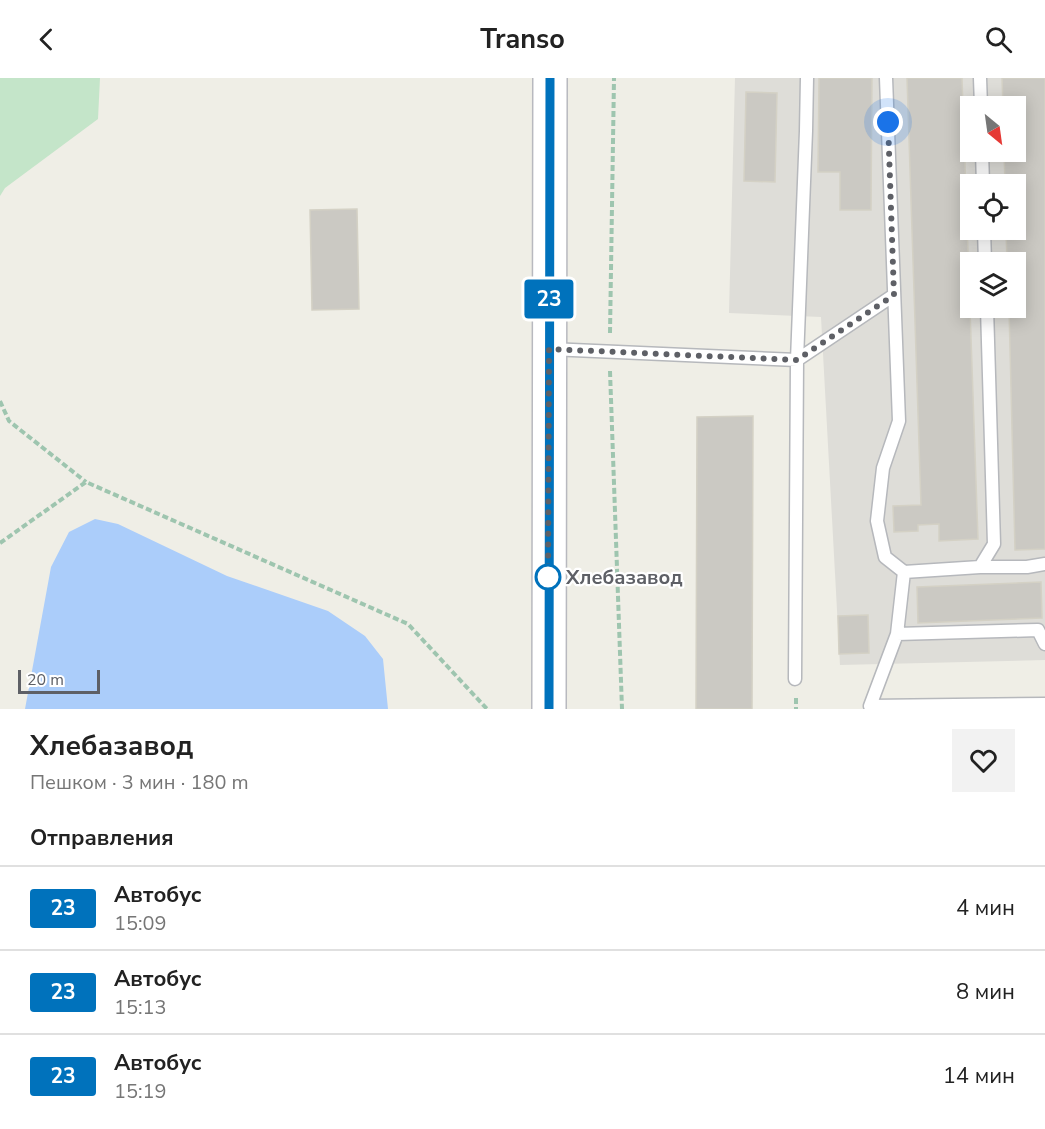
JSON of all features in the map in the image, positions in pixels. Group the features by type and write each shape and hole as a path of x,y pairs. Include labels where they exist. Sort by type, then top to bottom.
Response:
{"main road":[{"path":"549,709 550,78"}],"lane":[{"path":"795,679 797,360 807,78"},
{"path":"886,78 899,421 883,468 877,521 885,557 904,572 980,567 1027,567 1045,564"},
{"path":"980,78 981,96"},
{"path":"549,349 797,360 894,295"},
{"path":"980,567 994,544 987,318"},
{"path":"904,572 897,634 870,706 1045,704"},
{"path":"897,634 1038,630 1045,644"}],"path":[{"path":"614,78 609,351 622,709"},
{"path":"0,401 9,421 86,482 408,624 487,709"},
{"path":"0,543 86,482"}],"shaded area":[{"path":"735,78 1045,78 1045,660 840,665 821,317 729,313"}],"green space":[{"path":"0,78 100,78 98,119 5,188 0,196"}],"water":[{"path":"95,519 118,524 227,576 328,611 365,636 383,659 388,709 25,709 51,567 69,532"}],"building":[{"path":"819,78 872,78 871,210 840,210 840,172 818,172"},
{"path":"907,78 962,78 960,162 965,162 965,174 960,174 960,240 968,240 968,252 960,252 960,318 970,318 978,539 939,541 939,524 918,525 918,531 894,532 893,506 921,505"},
{"path":"1002,78 1045,78 1045,549 1015,550 1009,318 1026,318 1026,252 1007,252 1006,240 1026,240 1026,174 1005,174 1004,162 1026,162 1026,96 1003,96"},
{"path":"746,92 777,93 775,182 744,181"},
{"path":"357,209 359,309 312,310 310,210"},
{"path":"753,416 752,709 696,709 697,417"},
{"path":"1041,582 1042,618 918,623 917,587"},
{"path":"868,615 869,653 839,654 838,616"}],"bus line":[{"name":"23","path":"549,709 550,78"}],"place":[{"name":"Хлебазавод","path":"548,577"}],"route":[{"path":"548,577 549,349 797,360 894,295 888,122"}]}
